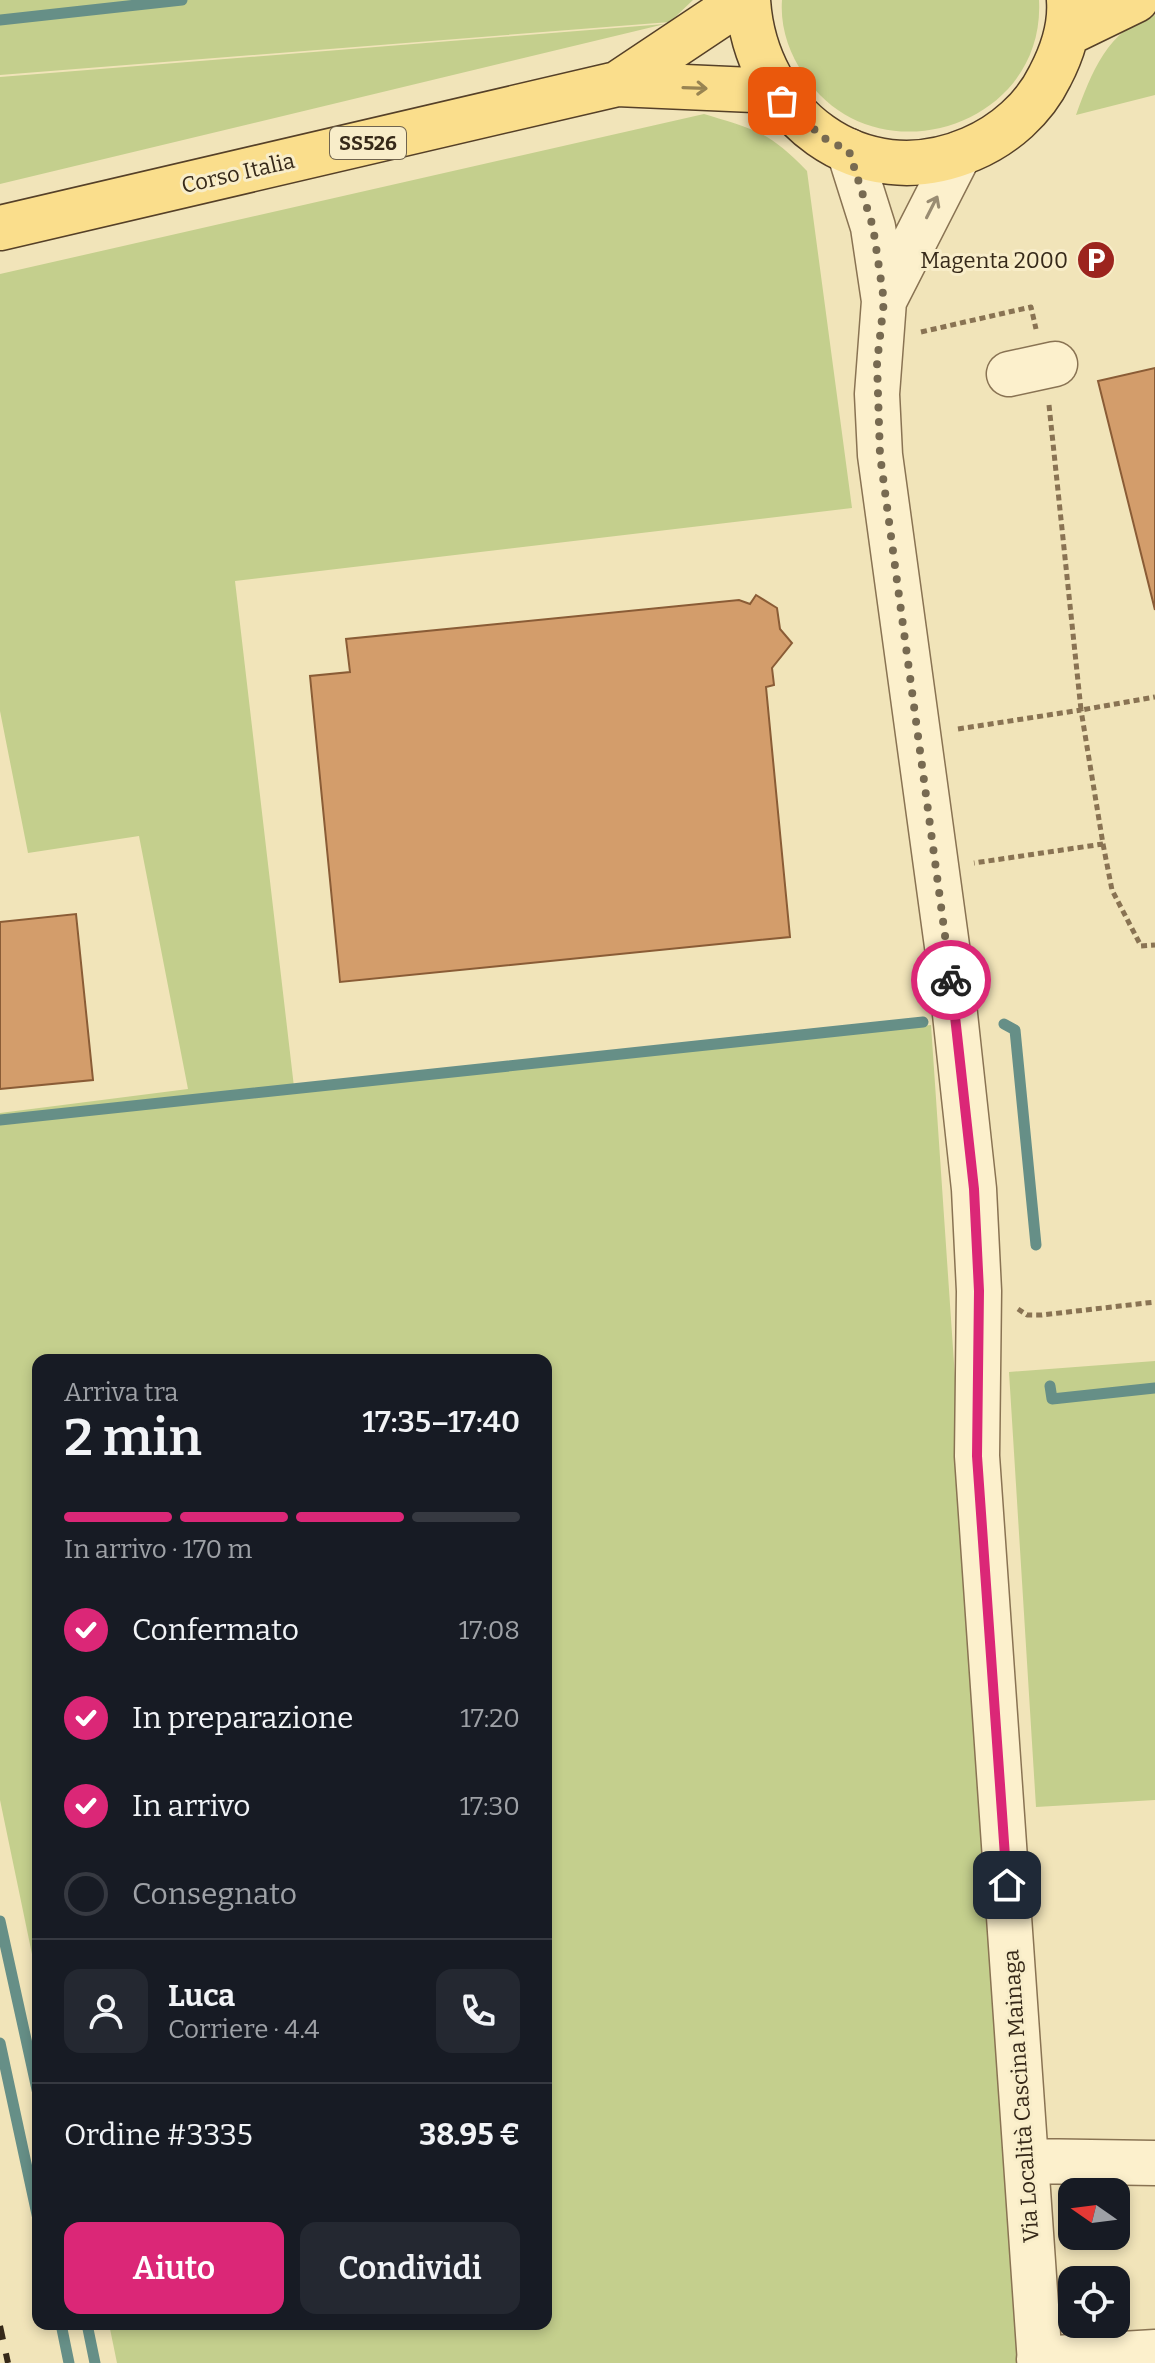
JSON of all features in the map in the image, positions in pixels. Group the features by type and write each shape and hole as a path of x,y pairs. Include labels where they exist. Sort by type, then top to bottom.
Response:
{"main road":[{"name":"Corso Italia","path":"617,84 745,0"},
{"name":"SS526","path":"745,0 756,52 776,91 802,121 849,151 904,162 932,161 985,143 1029,108 1046,86 1068,17 1136,0"},
{"name":"Corso Italia","path":"0,228 617,84 776,91"}],"street":[{"name":"Via Località Cascina Mainaga","path":"849,151 873,227 884,301 877,378 880,455 950,968 974,1189 979,1291 977,1456 1039,2361"},
{"name":"Via Località Cascina Mainaga","path":"884,301 959,154"},
{"path":"1026,2161 1155,2163"},
{"path":"1039,2361 1155,2352"}],"path":[{"path":"920,346 921,332 1031,307 1036,368 1081,710 1103,844 1112,890 1141,946 1155,945"},
{"path":"949,730 1155,697"},
{"path":"966,864 1103,844"},
{"path":"1015,1298 1016,1308 1027,1315 1155,1302"}],"green space":[{"path":"0,0 693,0 670,22 0,75"},
{"path":"782,0 1039,0 1034,44 1015,81 986,108 950,125 911,132 871,126 834,107 804,75 794,58 784,30"},
{"path":"1155,15 1155,95 1076,115 1095,69 1113,42 1139,21"},
{"path":"665,24 0,184 0,77"},
{"path":"704,114 737,124 771,140 807,171 852,508 235,581 294,1087 931,1025 1022,2363 117,2363 110,2330 552,2330 552,1354 32,1354 32,1954 0,1800 0,1113 188,1089 139,836 28,853 0,711 0,274"},
{"path":"1155,1361 1155,1800 1036,1807 1009,1372"}],"building":[{"path":"1155,368 1155,610 1098,381"},
{"path":"756,595 777,608 780,629 792,643 772,668 774,685 766,687 790,937 340,982 310,676 350,672 346,639 739,600 750,604"},
{"path":"76,914 93,1080 0,1089 0,922"}],"waterway":[{"path":"0,20 182,0"},
{"path":"0,1120 923,1022"},
{"path":"1004,1024 1015,1030 1036,1245"},
{"path":"1050,1386 1052,1399 1155,1388"},
{"path":"0,1921 32,2067"},
{"path":"0,2043 32,2191"},
{"path":"62,2330 69,2363"},
{"path":"88,2330 95,2363"}],"railway":[{"path":"0,2326 8,2363"}],"way so far":[{"path":"782,101 824,138 849,151 873,227 884,301 877,363 877,424 883,486 951,980"}],"place":[{"name":"Magenta 2000","path":"1096,260"}],"route":[{"path":"951,980 974,1189 979,1291 977,1456 1007,1885"}]}
